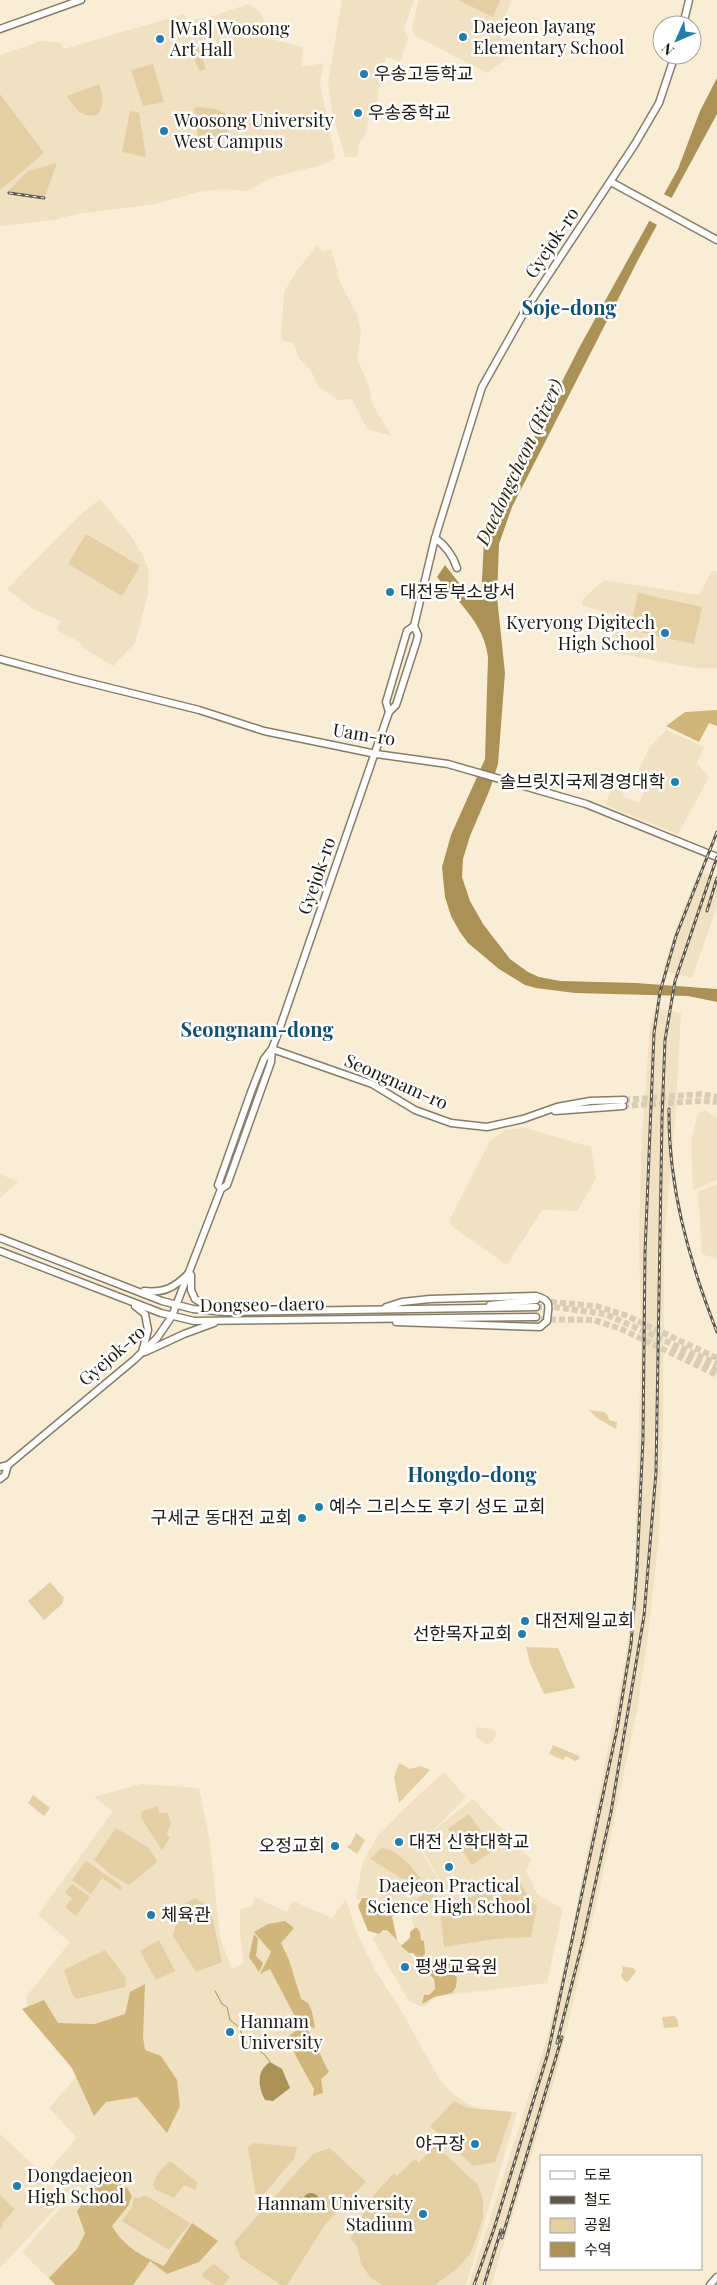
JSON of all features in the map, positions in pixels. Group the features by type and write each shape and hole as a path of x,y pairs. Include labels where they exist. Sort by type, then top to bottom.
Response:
{"main road":[{"path":"0,29 81,0"},
{"path":"685,15 689,0"},
{"name":"Gyejok-ro","path":"389,712 386,702 388,692 408,631 414,626 435,538 482,387 526,309 611,182 659,103 672,65"},
{"path":"611,182 717,240"},
{"path":"435,538 444,545 447,552 454,558 457,568"},
{"name":"Gyejok-ro","path":"0,1479 5,1475 8,1465 157,1338 172,1316 221,1189 218,1185 251,1092 264,1059 272,1049 389,712 396,705 417,640 418,635 414,626"},
{"name":"Uam-ro","path":"0,658 74,679 199,710 264,731 376,754 417,758 468,770 586,804 717,857"},
{"name":"Seongnam-ro","path":"272,1049 372,1084 415,1110 451,1123 487,1126 539,1114 624,1103"},
{"name":"Dongseo-daero","path":"0,1238 134,1290 193,1309 226,1312 475,1308 536,1304"},
{"name":"Dongseo-daero","path":"0,1251 172,1316 194,1321 534,1318"},
{"path":"134,1290 158,1293 172,1289 190,1271"},
{"path":"190,1271 191,1290 195,1299 205,1307 226,1312"},
{"path":"373,1318 381,1322 540,1327 547,1321 548,1302 546,1298 536,1296 430,1299 402,1302 380,1309"},
{"path":"128,1300 145,1314 148,1330 141,1353"},
{"path":"141,1353 184,1334 224,1321"},
{"path":"0,1466 8,1465"},
{"path":"710,2285 717,2277"}],"shaded area":[{"path":"342,0 414,0 404,29 408,39 400,62 386,57 376,110 369,118 365,135 359,143 357,157 345,157 332,111 328,82"},
{"name":"Daejeon Jayang Elementary School","path":"419,0 511,0 501,33 511,39 519,49 487,73 414,35 412,26"},
{"name":"Woosong University West Campus","path":"248,4 260,12 265,22 262,37 303,47 301,67 324,63 320,82 335,158 322,165 273,177 247,191 224,189 198,192 156,204 77,214 54,220 0,226 0,55 41,41 61,43 64,49 184,14 188,20 207,18"},
{"path":"317,245 322,252 331,249 341,285 357,314 361,333 357,358 369,387 372,404 392,436 367,429 352,399 338,400 319,387 311,371 299,358 294,343 281,340 284,292 296,272"},
{"path":"100,499 131,536 143,556 149,571 148,594 135,643 113,666 80,646 81,643 57,630 61,621 33,609 7,589 81,514"},
{"name":"Kyeryong Digitech High School","path":"712,571 717,571 717,668 694,668 612,652 613,614 582,606 582,600 604,580 699,595"},
{"path":"717,710 717,726 709,723 699,742 666,726 685,712"},
{"name":"솔브릿지국제경영대학","path":"666,730 704,747 697,763 709,777 678,834 605,805 617,776 628,781 622,796 639,803 648,783 635,779 649,748"},
{"path":"699,871 717,878 717,906 692,978 663,971 677,925"},
{"path":"655,1008 681,1013 675,1120 664,1241 663,1421 659,1536 647,1643 637,1710 599,1893 555,2078 491,2285 469,2285 548,2035 571,1934 625,1662 634,1594 641,1345 639,1235 642,1135 650,1028"},
{"path":"705,1110 717,1118 717,1180 693,1190 691,1141 698,1114"},
{"path":"525,1128 591,1147 596,1179 577,1211 542,1210 507,1265 450,1225 450,1219 490,1141 505,1130"},
{"path":"0,1174 18,1182 0,1198"},
{"path":"717,1184 717,1259 702,1254 698,1192"},
{"path":"476,1727 492,1729 497,1733 493,1741 487,1745 476,1737"},
{"name":"대전 신학대학교","path":"444,1772 466,1797 418,1846 448,1895 433,1904 413,1910 406,1903 384,1906 364,1895 358,1901 356,1896 363,1862 377,1837"},
{"name":"Hannam University","path":"141,1784 199,1788 210,1842 220,1938 232,1969 244,1963 240,1936 240,1909 251,1907 255,1897 287,1912 293,1901 332,1918 346,1899 357,1933 374,1968 403,2014 440,2080 452,2093 467,2104 481,2109 517,2112 466,2285 55,2285 22,2252 71,2196 46,2173 77,2138 49,2108 81,2071 28,2011 26,1997 70,1942 38,1915 113,1811 94,1797"},
{"path":"473,1799 532,1860 526,1870 537,1894 563,1909 547,1983 438,1996 425,2006 419,2006 409,2001 372,1938 382,1931 392,1934 432,1979 436,1993 434,1978 420,1962 412,1917 415,1910 435,1905 449,1895 420,1846 440,1825"},
{"path":"362,1898 368,1898 383,1908 408,1904 410,1916 405,1912 392,1916 397,1940 388,1931 383,1930 379,1934 368,1931 358,1906"},
{"path":"285,1921 294,1928 281,1943 289,1960 301,1999 308,2003 312,2012 315,2028 300,2026 270,1969 260,1974 271,1952 254,1932 268,1924"},
{"path":"416,1927 420,1932 421,1940 424,1941 425,1953 421,1961 441,1970 447,1963 451,1964 449,1972 457,1977 456,1987 452,1993 434,1997 422,2004 424,1995 429,1995 435,1989 434,1979 420,1966 418,1959 413,1953 409,1953 401,1946 410,1938 410,1932"},
{"path":"254,1934 258,1939 256,1956 263,1963 259,1972 249,1957"},
{"path":"145,1984 143,2037 145,2050 161,2056 177,2080 180,2106 167,2133 137,2097 106,2102 94,2116 72,2068 22,2009 44,2000 58,2023 95,2024 125,2014 130,1992"},
{"path":"297,2030 308,2030 329,2072 321,2079 323,2093 313,2096 314,2089 286,2038"},
{"path":"0,2134 67,2196 0,2268"},
{"path":"104,2173 127,2188 132,2196 128,2206 112,2226 122,2240 141,2254 164,2266 192,2223 218,2241 199,2262 167,2274 150,2261 133,2285 56,2285 49,2278 77,2249 85,2233 77,2211"}],"green space":[{"path":"458,0 500,0 493,17"},
{"path":"198,46 206,69 199,71 191,48"},
{"path":"153,64 164,102 143,106 131,70"},
{"path":"99,84 103,100 97,115 91,116 79,111 67,96"},
{"path":"0,94 44,153 0,190"},
{"path":"194,108 216,109 225,113 229,134 199,145"},
{"path":"130,111 139,113 146,157 122,152"},
{"path":"57,163 44,199 6,193 28,171"},
{"path":"86,534 140,566 122,596 68,564"},
{"path":"638,593 702,607 694,644 630,630"},
{"path":"589,1410 604,1412 609,1420 617,1422 616,1429 597,1418"},
{"path":"50,1582 64,1598 62,1604 44,1620 28,1601"},
{"path":"526,1647 558,1648 575,1688 544,1694 530,1663"},
{"path":"553,1745 579,1756 579,1759 575,1761 566,1756 563,1760 549,1754"},
{"path":"399,1763 410,1769 421,1766 430,1770 399,1803 394,1777"},
{"path":"33,1795 50,1808 44,1816 28,1803"},
{"path":"158,1806 159,1813 168,1813 171,1824 166,1834 170,1837 162,1850 141,1818 141,1812"},
{"path":"469,1814 494,1850 472,1865 448,1829"},
{"path":"116,1828 149,1848 157,1862 129,1885 110,1874 94,1860"},
{"path":"356,1833 365,1840 357,1854 347,1847 351,1844"},
{"path":"382,1848 388,1849 399,1856 423,1882 421,1884 401,1878 370,1859"},
{"path":"86,1861 120,1885 122,1889 120,1890 102,1878 91,1894 72,1880"},
{"path":"518,1877 529,1900 537,1906 531,1937 493,1939 444,1947 440,1910"},
{"path":"72,1884 90,1897 76,1916 65,1907 72,1898 65,1893"},
{"path":"430,1890 438,1900 414,1908 413,1902"},
{"path":"195,1898 210,1907 222,1962 196,1972 173,1936 180,1906"},
{"path":"159,1940 175,1971 156,1980 140,1951"},
{"path":"105,1950 126,1978 125,1987 76,1999 72,1994 64,1970"},
{"path":"622,1966 633,1968 636,1971 628,1982 624,1981 621,1976"},
{"path":"675,2016 678,2021 678,2027 664,2028 662,2017"},
{"name":"야구장","path":"454,2101 468,2108 512,2112 495,2162 473,2166 430,2126"},
{"path":"254,2143 297,2147 294,2159 257,2202 248,2147"},
{"name":"Hannam University Stadium","path":"435,2145 477,2184 483,2199 483,2217 477,2237 470,2254 458,2268 435,2285 382,2285 370,2277 361,2264 357,2246 350,2238 358,2228 354,2224 366,2211 363,2207 394,2173 397,2176 414,2159 419,2163"},
{"path":"330,2148 366,2182 324,2226 287,2285 281,2285 241,2258 234,2242 313,2154"},
{"path":"170,2161 197,2182 196,2190 184,2185 174,2198 156,2190 153,2185 157,2174"},
{"path":"0,2195 15,2209 2,2223 3,2226 0,2229"},
{"path":"145,2195 190,2223 169,2250 122,2221 132,2207 134,2197 139,2198"},
{"path":"214,2264 230,2277 224,2285 215,2285 202,2276 205,2270"}],"water":[{"path":"717,78 717,114 638,260 512,507 499,544 497,597 505,673 498,764 490,789 470,836 463,859 462,877 470,901 483,924 510,959 528,972 539,977 560,981 636,983 717,989 717,1002 688,996 575,993 536,988 525,985 499,969 468,943 451,916 445,897 442,867 451,835 485,759 488,657 486,645 476,623 437,577 445,565 466,592 478,600 481,598 484,541 488,528 579,348 678,169 700,111"},
{"path":"270,2062 282,2069 290,2088 273,2101 265,2100 260,2085 262,2070"},
{"path":"311,2193 317,2195 319,2201 317,2207 311,2209 305,2207 303,2201 305,2195"}],"pier":[{"path":"661,193 674,199 659,226 646,219"}],"waterway":[{"path":"215,1991 222,2004 227,2007 230,2020 240,2028 243,2040 264,2054 270,2062"}],"tunnel":[{"path":"624,1100 701,1094 717,1097"},
{"path":"623,1106 700,1101 717,1102"},
{"path":"542,1301 596,1306 625,1315 717,1358"},
{"path":"536,1307 554,1307 605,1314 717,1364"},
{"path":"532,1319 594,1320 621,1329 717,1375"},
{"path":"671,1349 717,1370"}],"railway":[{"path":"9,193 44,198"},
{"path":"474,2285 494,2229 548,2053 617,1729 631,1644 637,1569 643,1438 645,1253 654,1033 660,992 676,936 717,832"},
{"path":"557,2043 582,1944 611,1812 644,1616 656,1472 665,1040 675,981 717,857"},
{"path":"707,911 717,878"},
{"path":"669,1109 672,1166 682,1223 689,1251 717,1332"},
{"path":"502,2238 562,2037"},
{"path":"484,2285 501,2230"}],"place":[{"name":"Daejeon Jayang Elementary School","path":"463,37"},
{"name":"[W18] Woosong Art Hall","path":"160,39"},
{"name":"우송고등학교","path":"364,74"},
{"name":"우송중학교","path":"358,113"},
{"name":"Woosong University West Campus","path":"164,131"},
{"name":"대전동부소방서","path":"390,592"},
{"name":"Kyeryong Digitech High School","path":"665,633"},
{"name":"솔브릿지국제경영대학","path":"675,782"},
{"name":"예수 그리스도 후기 성도 교회","path":"319,1507"},
{"name":"구세군 동대전 교회","path":"302,1518"},
{"name":"대전제일교회","path":"525,1621"},
{"name":"선한목자교회","path":"522,1634"},
{"name":"대전 신학대학교","path":"399,1842"},
{"name":"오정교회","path":"335,1846"},
{"name":"Daejeon Practical Science High School","path":"449,1867"},
{"name":"체육관","path":"151,1915"},
{"name":"평생교육원","path":"405,1967"},
{"name":"Hannam University","path":"230,2032"},
{"name":"야구장","path":"475,2144"},
{"name":"Dongdaejeon High School","path":"17,2186"},
{"name":"Hannam University Stadium","path":"423,2214"}],"district":[{"name":"Soje-dong","path":"569,308"},
{"name":"Seongnam-dong","path":"257,1030"},
{"name":"Hongdo-dong","path":"472,1475"}],"water label":[{"name":"Daedongcheon (River)","path":"519,462"}]}
